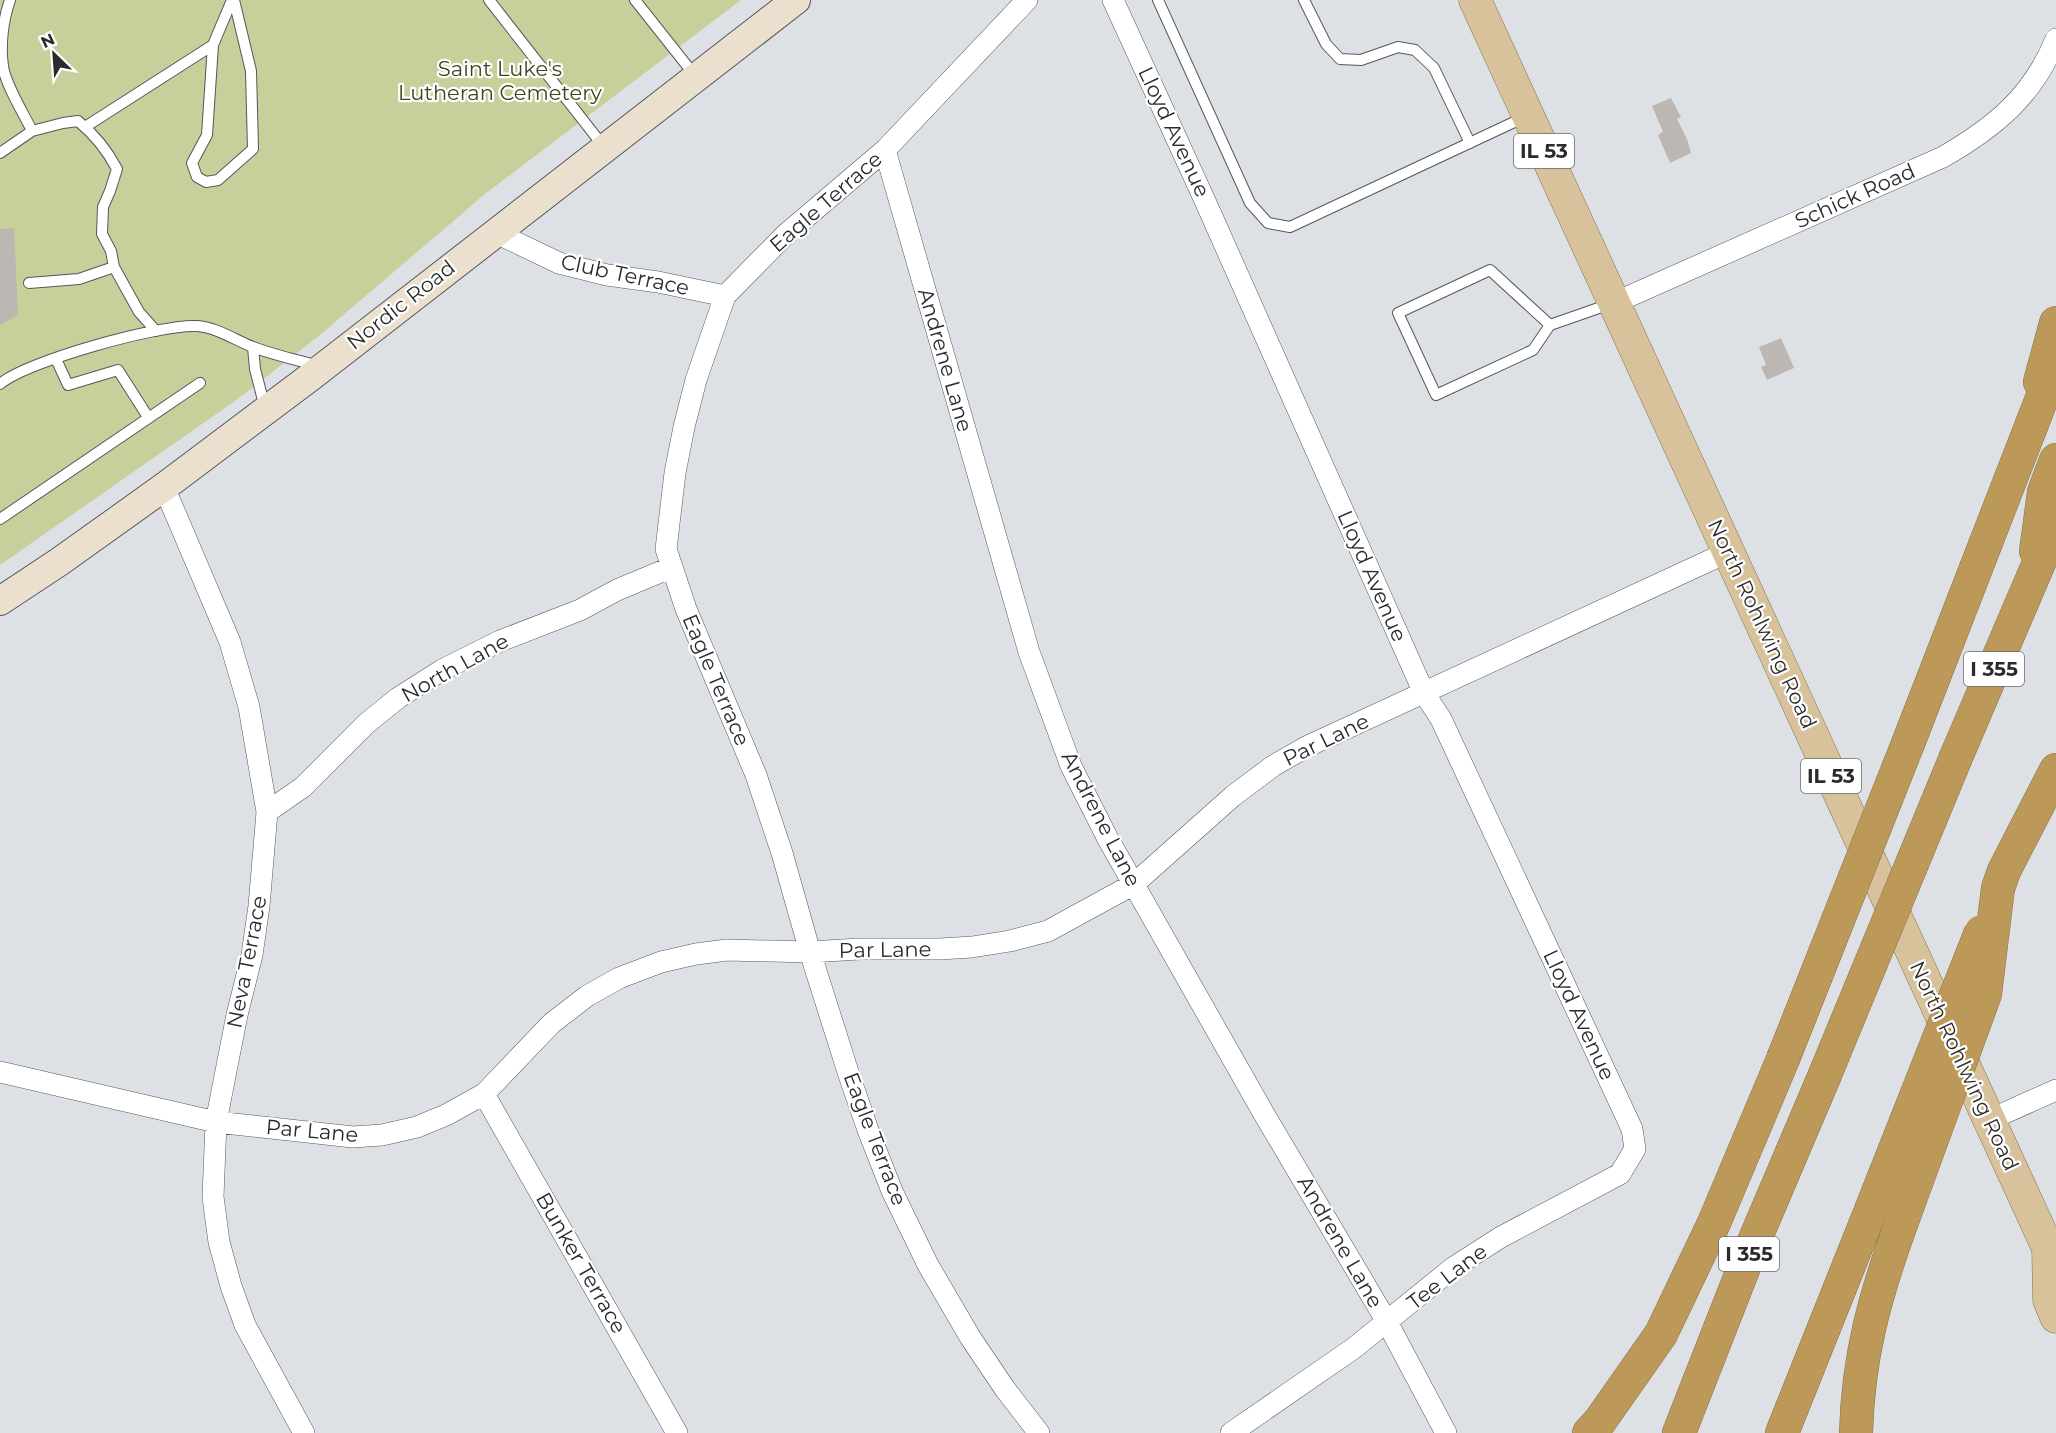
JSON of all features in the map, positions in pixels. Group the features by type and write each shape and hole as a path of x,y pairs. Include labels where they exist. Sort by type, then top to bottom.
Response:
{"highway":[{"path":"2019,456 2056,323"},
{"path":"1589,1433 1600,1421 1661,1334 1714,1223 1783,1059 2056,362"},
{"path":"2032,582 2043,492 2056,460"},
{"name":"I 355","path":"1679,1433 1753,1244 2056,524"},
{"path":"1782,1433 2001,880 2056,770"},
{"path":"1856,1433 1857,1394 1864,1343 1882,1276 1985,994 2001,880"}],"main road":[{"name":"North Rohlwing Road","path":"1475,0 2052,1253 2049,1300 2056,1317"}],"street":[{"name":"Nordic Road","path":"0,601 164,487 266,410 796,0"},
{"name":"Eagle Terrace","path":"1027,0 885,150 785,235 725,296 696,380 675,473 666,549 686,609 756,775 868,1130 892,1191 928,1265 970,1337 1005,1389 1039,1433"},
{"name":"Lloyd Avenue","path":"1113,0 1424,693 1441,718 1632,1128 1635,1149"},
{"name":"Schick Road","path":"1614,303 1943,157 1976,138 2007,113 2030,86 2056,39"},
{"name":"Andrene Lane","path":"885,150 1029,652 1071,766 1108,839 1264,1114 1387,1322 1446,1433"},
{"name":"Club Terrace","path":"494,232 559,263 607,275 658,282 725,296"},
{"name":"Neva Terrace","path":"164,487 230,642 249,707 267,812 259,906 252,955 237,1015 216,1122 213,1197 219,1242 245,1325 304,1433"},
{"name":"Par Lane","path":"0,1072 216,1122 353,1137 382,1135 417,1127 446,1115 484,1094 552,1023 587,996 619,978 661,962 696,954 727,951 810,952 859,948 972,947 1010,941 1048,931 1134,884 1233,796 1273,766 1306,747 1728,552"},
{"name":"North Lane","path":"267,812 303,787 367,723 398,698 442,670 500,640 580,610 617,590 672,567"},
{"path":"1989,1120 2056,1090"},
{"name":"Bunker Terrace","path":"484,1094 677,1433"},
{"name":"Tee Lane","path":"1244,1429 1354,1348 1454,1267 1501,1237 1620,1174 1635,1149"}],"lane":[{"path":"10,0 6,10 2,40 3,68 32,131"},
{"path":"233,0 251,71 254,149 218,180 206,182 197,177 192,163 207,135 213,45 233,0"},
{"path":"489,0 605,147"},
{"path":"635,0 696,77"},
{"path":"1158,0 1250,203 1268,223 1290,227 1528,116"},
{"path":"1304,0 1326,44 1340,59 1361,60 1398,47 1415,50 1434,68 1470,143"},
{"path":"85,127 213,45"},
{"path":"0,153 32,131 78,121 103,146 117,170 103,207 102,234 111,251 114,267 139,312 156,331"},
{"path":"29,283 79,279 114,267"},
{"path":"1550,325 1490,270 1398,313 1436,394 1533,350 1550,325 1614,303"},
{"path":"0,384 5,378 72,353 156,331 198,326 234,337 253,347 322,367"},
{"path":"253,347 255,369 266,410"},
{"path":"56,359 68,385 118,370 148,417"},
{"path":"0,519 200,383"}],"green space":[{"name":"Saint Luke's Lutheran Cemetery","path":"0,0 741,0 485,194 320,335 235,401 0,565"}],"building":[{"path":"1671,98 1681,117 1677,119 1691,153 1670,163 1658,135 1663,132 1652,106"},
{"path":"14,228 18,315 0,325 0,229"},
{"path":"1781,338 1794,368 1767,380 1761,367 1766,365 1759,347"}]}
